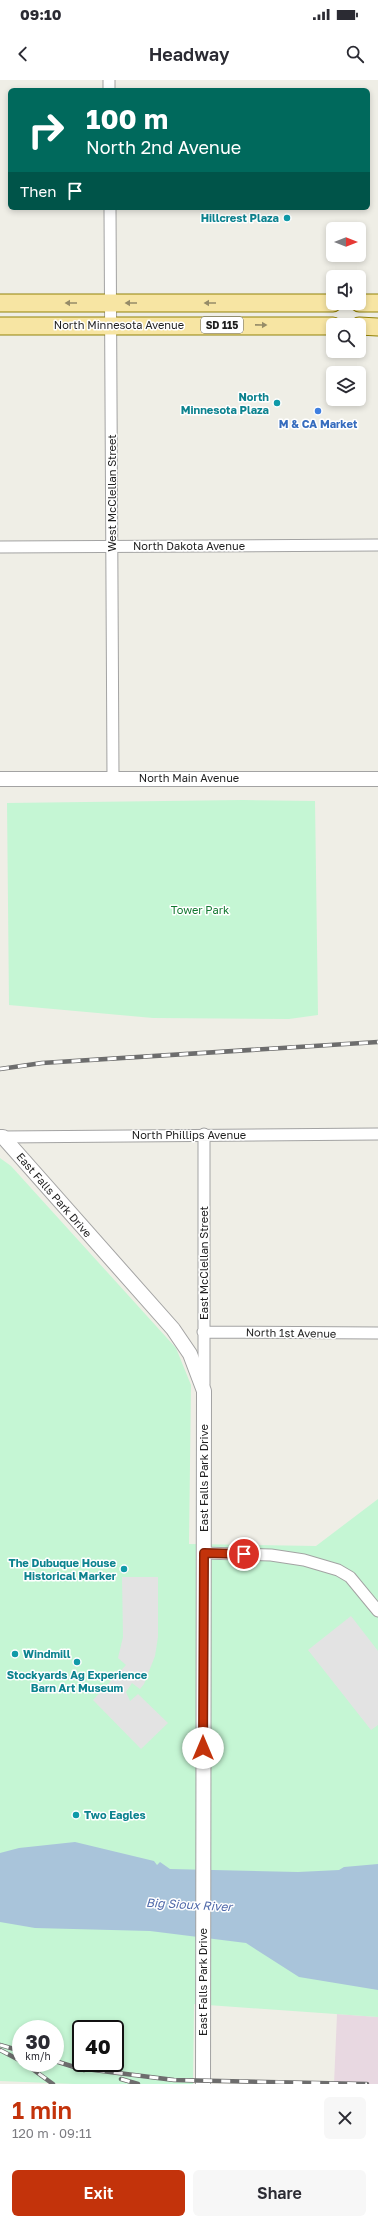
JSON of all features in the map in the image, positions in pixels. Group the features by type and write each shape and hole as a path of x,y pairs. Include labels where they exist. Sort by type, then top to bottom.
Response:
{"main road":[{"name":"North Minnesota Avenue","path":"0,303 326,303"},
{"path":"366,303 378,303"},
{"name":"North Minnesota Avenue","path":"0,326 326,326"},
{"path":"366,326 378,327"}],"street":[{"name":"West McClellan Street","path":"110,210 113,778"},
{"name":"North Dakota Avenue","path":"0,547 378,545"},
{"name":"North Main Avenue","path":"0,779 378,779"},
{"name":"North Phillips Avenue","path":"2,1137 204,1134 378,1134"},
{"name":"East McClellan Street","path":"204,1134 204,1392"},
{"name":"East Falls Park Drive","path":"2,1137 173,1329 190,1354 204,1392 202,1842 203,2084"},
{"name":"North 1st Avenue","path":"203,1332 378,1334"},
{"path":"204,1553 271,1554 304,1560 338,1570 350,1577 378,1611"}],"shaded area":[{"path":"122,1577 158,1577 158,1637 155,1656 144,1684 140,1689 132,1683 126,1692 130,1701 138,1694 168,1723 141,1749 93,1700 126,1665 118,1658 123,1637"},
{"path":"351,1616 378,1651 378,1725 371,1730 308,1650"},
{"path":"337,2014 378,2017 378,2084 334,2084"}],"green space":[{"name":"Tower Park","path":"243,800 315,801 318,1015 289,1019 153,1018 9,1005 7,803"},
{"path":"0,1158 11,1166 176,1348 191,1385 189,1544 316,1546 378,1499 378,2017 194,2004 193,2084 74,2084 0,2081"}],"water":[{"name":"Big Sioux River","path":"75,1842 154,1861 157,1865 160,1862 170,1869 298,1872 339,1870 344,1867 378,1864 378,1990 299,1977 246,1943 150,1931 35,1928 0,1922 0,1853 19,1848"}],"railway":[{"path":"0,1069 42,1063 378,1042"},
{"path":"0,2045 12,2048"},
{"path":"0,2050 12,2056"},
{"path":"64,2064 72,2066"},
{"path":"36,2072 53,2084"},
{"path":"110,2072 174,2080 367,2084"},
{"path":"121,2079 138,2084"}],"place":[{"name":"Hillcrest Plaza","path":"287,218"},
{"name":"North Minnesota Plaza","path":"277,403"},
{"name":"M & CA Market","path":"318,411"},
{"name":"The Dubuque House Historical Marker","path":"124,1569"},
{"name":"Windmill","path":"15,1654"},
{"name":"Stockyards Ag Experience Barn Art Museum","path":"77,1662"},
{"name":"Two Eagles","path":"76,1815"}],"route":[{"path":"203,1748 204,1553 244,1554"}]}
